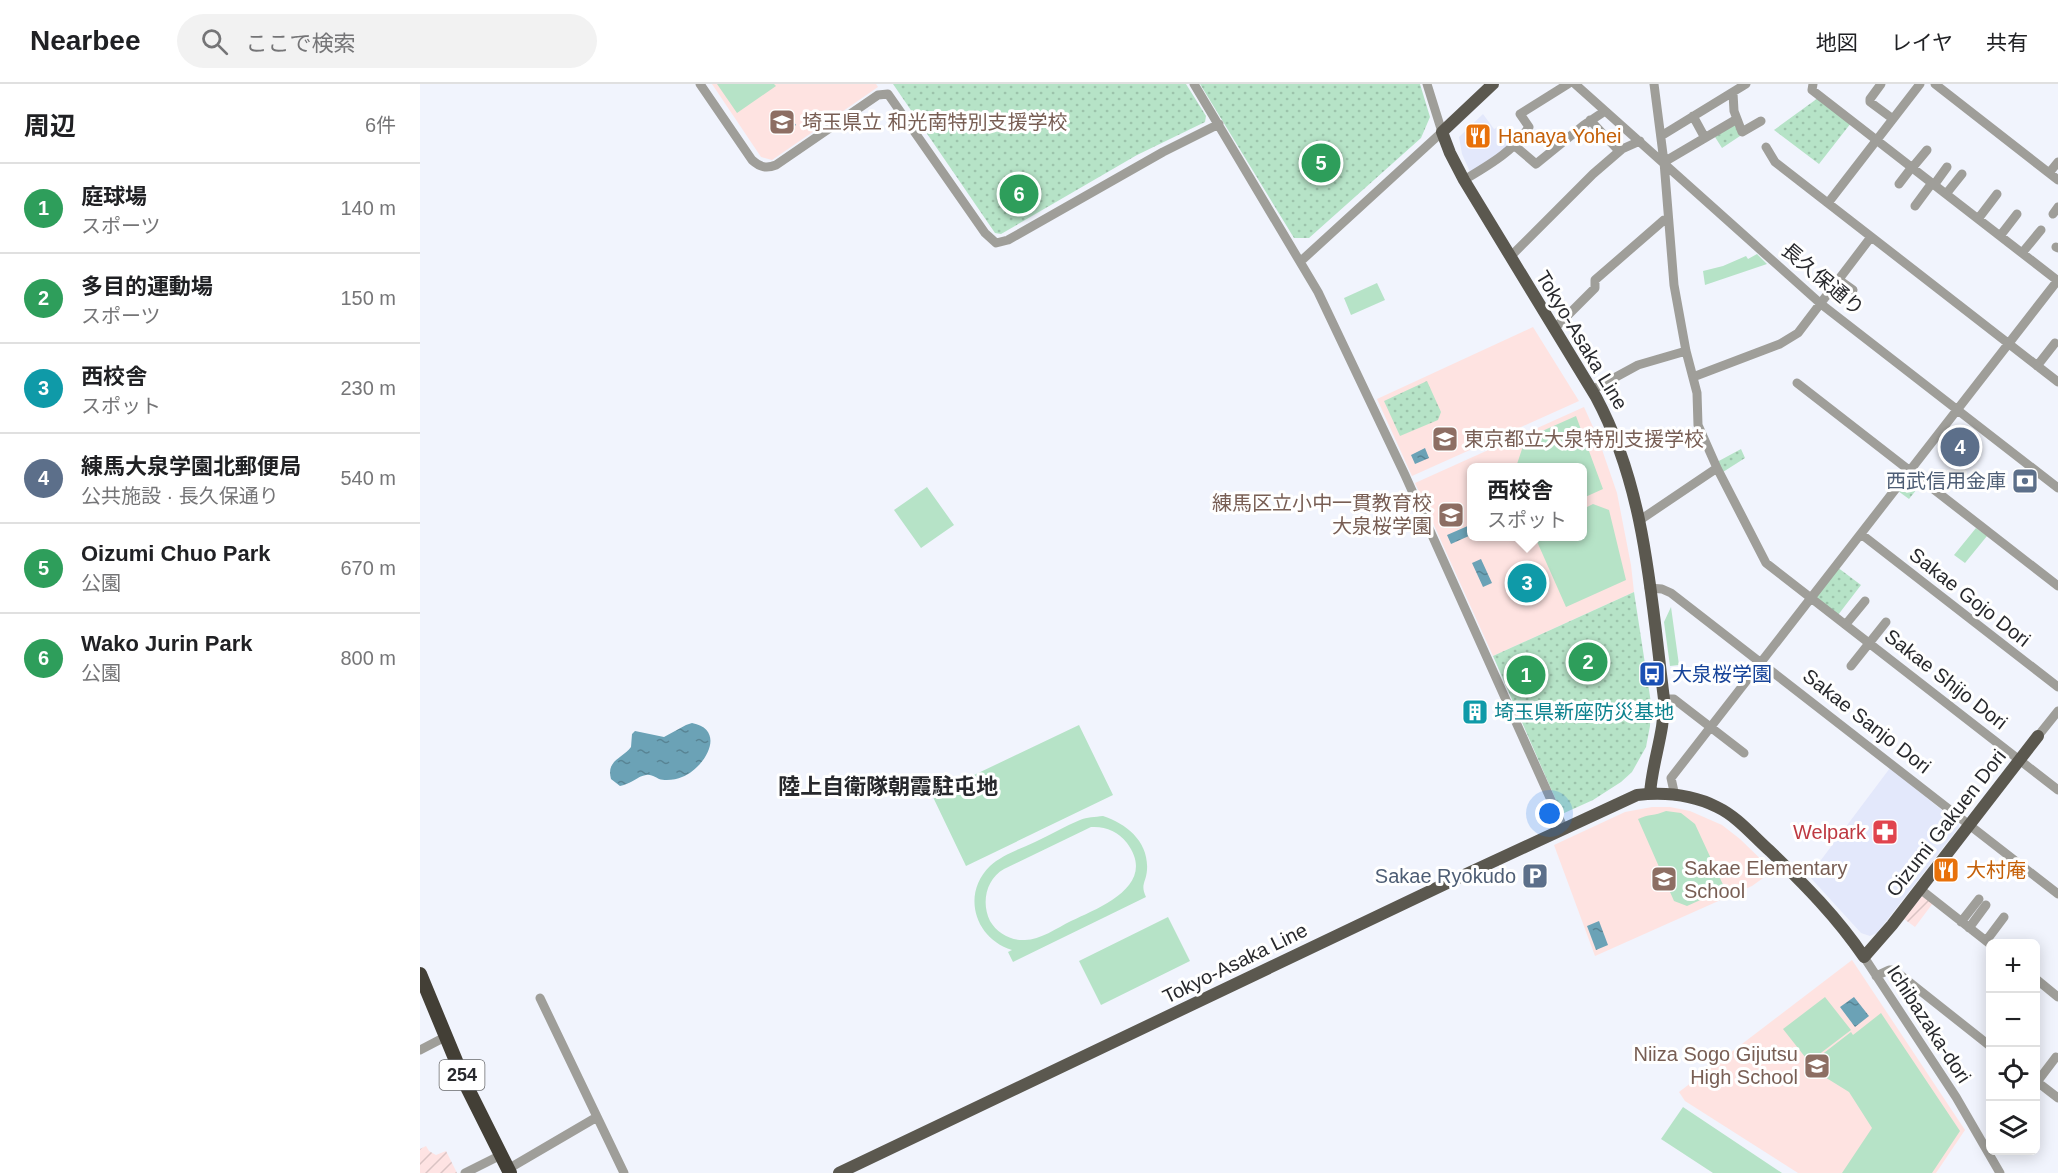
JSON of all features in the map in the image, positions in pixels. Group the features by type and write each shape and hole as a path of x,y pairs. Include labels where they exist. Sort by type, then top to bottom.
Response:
{"highway":[{"name":"254","path":"420,974 442,1038 495,1158 507,1172"},
{"name":"254","path":"420,992 507,1172"}],"main road":[{"path":"1442,132 1493,84"},
{"name":"Tokyo-Asaka Line","path":"1442,132 1464,180 1592,390 1615,435 1631,483 1640,520 1650,588 1665,715 1651,776 1650,794"},
{"name":"Oizumi Gakuen Dori","path":"1864,957 1881,939 2038,736"},
{"name":"Tokyo-Asaka Line","path":"839,1173 1630,798 1650,794 1675,796 1701,801 1734,817 1815,896 1864,957"}],"street":[{"path":"700,84 752,160 768,168 776,165 878,95 888,94 985,233 996,243 1008,240 1163,152 1219,124"},
{"path":"1194,84 1318,292 1405,475 1564,829"},
{"path":"1301,261 1442,132 1427,84"},
{"path":"1464,180 1489,166 1515,146 1529,127 1520,114 1568,84"},
{"name":"長久保通り","path":"1575,84 1821,304 2058,488"},
{"name":"Sakae Shijo Dori","path":"1654,84 1664,162 1674,285 1686,351 1698,393 1698,425 1717,468 1766,562 2058,790"},
{"path":"1661,136 1746,84"},
{"path":"1675,796 1671,778 2058,281 1812,90 1813,84"},
{"path":"1881,84 1870,102 1893,119"},
{"path":"1828,203 1920,84"},
{"path":"1935,84 2058,180"},
{"path":"1733,93 1737,119 1743,133 1761,121"},
{"path":"1515,146 1536,164 1590,120 1605,111"},
{"path":"1693,116 1705,138"},
{"path":"1664,162 1737,119"},
{"path":"1590,120 1619,151"},
{"path":"1510,257 1555,209 1619,151 1640,141"},
{"path":"1766,147 1775,162 2058,382"},
{"path":"1899,184 1927,150"},
{"path":"2049,173 2058,162"},
{"path":"1914,206 1947,167"},
{"path":"1946,194 1962,174"},
{"path":"1978,219 1997,194"},
{"path":"2000,236 2017,214"},
{"path":"1554,329 1595,288 1595,280 1667,219"},
{"path":"2022,254 2041,230"},
{"path":"1693,376 1780,344 1798,333 1871,237"},
{"path":"1839,280 1853,290"},
{"path":"2037,366 2055,343"},
{"path":"1592,390 1638,365 1686,351"},
{"path":"1797,383 2058,586"},
{"path":"1640,520 1717,468"},
{"name":"Sakae Gojo Dori","path":"1861,534 2058,687"},
{"name":"Sakae Sanjo Dori","path":"1650,588 1662,589 1671,593 2058,894"},
{"path":"1846,624 1865,601"},
{"path":"1851,666 1886,622"},
{"path":"1664,699 1674,699 1744,753"},
{"name":"Oizumi Gakuen Dori","path":"2038,736 2058,711"},
{"path":"1920,889 1986,941"},
{"path":"1965,925 1983,902"},
{"path":"1990,939 2004,917"},
{"name":"Ichibazaka-dori","path":"1864,957 1956,1097 2000,1173"},
{"path":"1876,976 1894,970 1986,1043"},
{"path":"2040,982 2058,997"},
{"path":"540,998 624,1173"},
{"path":"420,1050 442,1038"},
{"path":"2040,1076 2056,1057"},
{"path":"2040,1084 2058,1098"},
{"path":"507,1172 597,1117"},
{"path":"465,1173 495,1158"}],"shaded area":[{"name":"埼玉県立 和光南特別支援学校","path":"712,84 876,84 878,87 772,160 761,157"},
{"path":"1483,114 1494,129 1500,126 1514,143 1471,174 1462,154 1459,137"},
{"name":"東京都立大泉特別支援学校","path":"1533,327 1579,401 1412,476 1377,399"},
{"name":"練馬区立小中一貫教育校 大泉桜学園","path":"1584,407 1598,438 1617,493 1634,592 1493,656 1415,483"},
{"path":"1890,768 1959,824 1959,827 1877,933 1870,936 1861,933 1809,876"},
{"name":"Sakae Elementary School","path":"1652,807 1670,807 1690,811 1722,825 1773,871 1752,886 1595,956 1554,845 1625,812"},
{"path":"1923,895 1933,903 1915,927 1904,919"},
{"name":"Niiza Sogo Gijutsu High School","path":"1852,960 1965,1130 1936,1173 1798,1173 1685,1101 1679,1092"},
{"path":"426,1146 436,1155 446,1151 457,1173 420,1173 420,1149"}],"green space":[{"path":"717,84 774,84 776,86 737,113"},
{"path":"893,84 1186,84 1206,116 1205,122 1137,155 1001,234 995,233"},
{"path":"1200,84 1420,84 1430,117 1421,138 1309,238 1294,238"},
{"path":"1818,98 1851,123 1819,164 1774,130"},
{"path":"1734,125 1737,126 1740,136 1722,148 1715,137"},
{"path":"1757,254 1767,264 1705,285 1703,271 1723,266 1746,256 1748,259"},
{"path":"1377,283 1385,300 1351,315 1344,298"},
{"path":"1427,381 1441,412 1438,420 1400,436 1384,401"},
{"path":"1576,416 1603,489 1587,496 1587,463 1517,463 1523,446 1533,442 1531,436"},
{"path":"1741,449 1745,458 1723,472 1717,462"},
{"path":"1911,475 1921,484 1909,499 1898,491"},
{"path":"927,487 954,525 921,548 894,510"},
{"path":"1593,504 1609,510 1626,580 1566,607 1537,541 1587,541 1587,507"},
{"path":"1976,528 1987,536 1965,563 1954,555"},
{"path":"1837,567 1861,585 1838,615 1816,595"},
{"path":"1634,592 1651,703 1646,747 1632,772 1621,782 1593,800 1562,814 1493,656"},
{"path":"1671,607 1679,665 1670,666 1664,622"},
{"path":"1079,725 1113,795 966,866 932,795"},
{"path":"1666,811 1681,813 1695,824 1725,889 1687,906 1674,901 1638,819"},
{"path":"1103,816 1128,829 1140,843 1147,860 1143,886 1146,897 1013,962 1008,952 1012,950 989,936 981,926 976,914 974,902 981,877 990,866 1006,855 1080,820","holes":["1091,827 1106,828 1120,835 1135,858 1136,871 1131,882 1122,892 1097,909 1037,938 1015,939 996,929 987,914 986,899 989,885 998,873"]},
{"path":"1168,917 1190,961 1101,1005 1079,961"},
{"path":"1825,997 1851,1030 1809,1062 1783,1029"},
{"path":"1881,1013 1960,1131 1932,1173 1842,1173 1872,1128 1849,1092 1807,1066 1851,1032 1853,1035"},
{"path":"1683,1107 1782,1173 1713,1173 1661,1139"}],"water":[{"path":"787,112 796,125 787,131 778,118"},
{"path":"1425,448 1429,458 1415,464 1411,455"},
{"path":"1467,526 1467,537 1451,544 1447,535"},
{"path":"1481,559 1492,583 1483,587 1472,563"},
{"path":"692,723 703,727 709,733 710,741 709,750 704,758 690,773 670,780 661,780 646,775 620,786 611,779 613,764 631,747 632,734 635,731 664,737"},
{"path":"1599,921 1608,945 1596,950 1587,926"},
{"path":"1854,997 1869,1016 1855,1027 1840,1007"}],"place":[{"name":"埼玉県立 和光南特別支援学校","path":"782,122"},
{"name":"Hanaya Yohei","path":"1478,136"},
{"name":"Oizumi Chuo Park","path":"1321,163"},
{"name":"Wako Jurin Park","path":"1019,194"},
{"name":"東京都立大泉特別支援学校","path":"1445,439"},
{"name":"練馬大泉学園北郵便局","path":"1960,447"},
{"name":"西武信用金庫","path":"2025,481"},
{"name":"練馬区立小中一貫教育校 大泉桜学園","path":"1451,515"},
{"name":"西校舎","path":"1527,583"},
{"name":"多目的運動場","path":"1588,662"},
{"name":"大泉桜学園","path":"1652,674"},
{"name":"庭球場","path":"1526,675"},
{"name":"埼玉県新座防災基地","path":"1475,712"},
{"name":"Welpark","path":"1885,832"},
{"name":"大村庵","path":"1946,870"},
{"name":"Sakae Ryokudo","path":"1535,876"},
{"name":"Sakae Elementary School","path":"1664,879"},
{"name":"Niiza Sogo Gijutsu High School","path":"1817,1066"}],"district":[{"name":"陸上自衛隊朝霞駐屯地","path":"888,786"}]}
